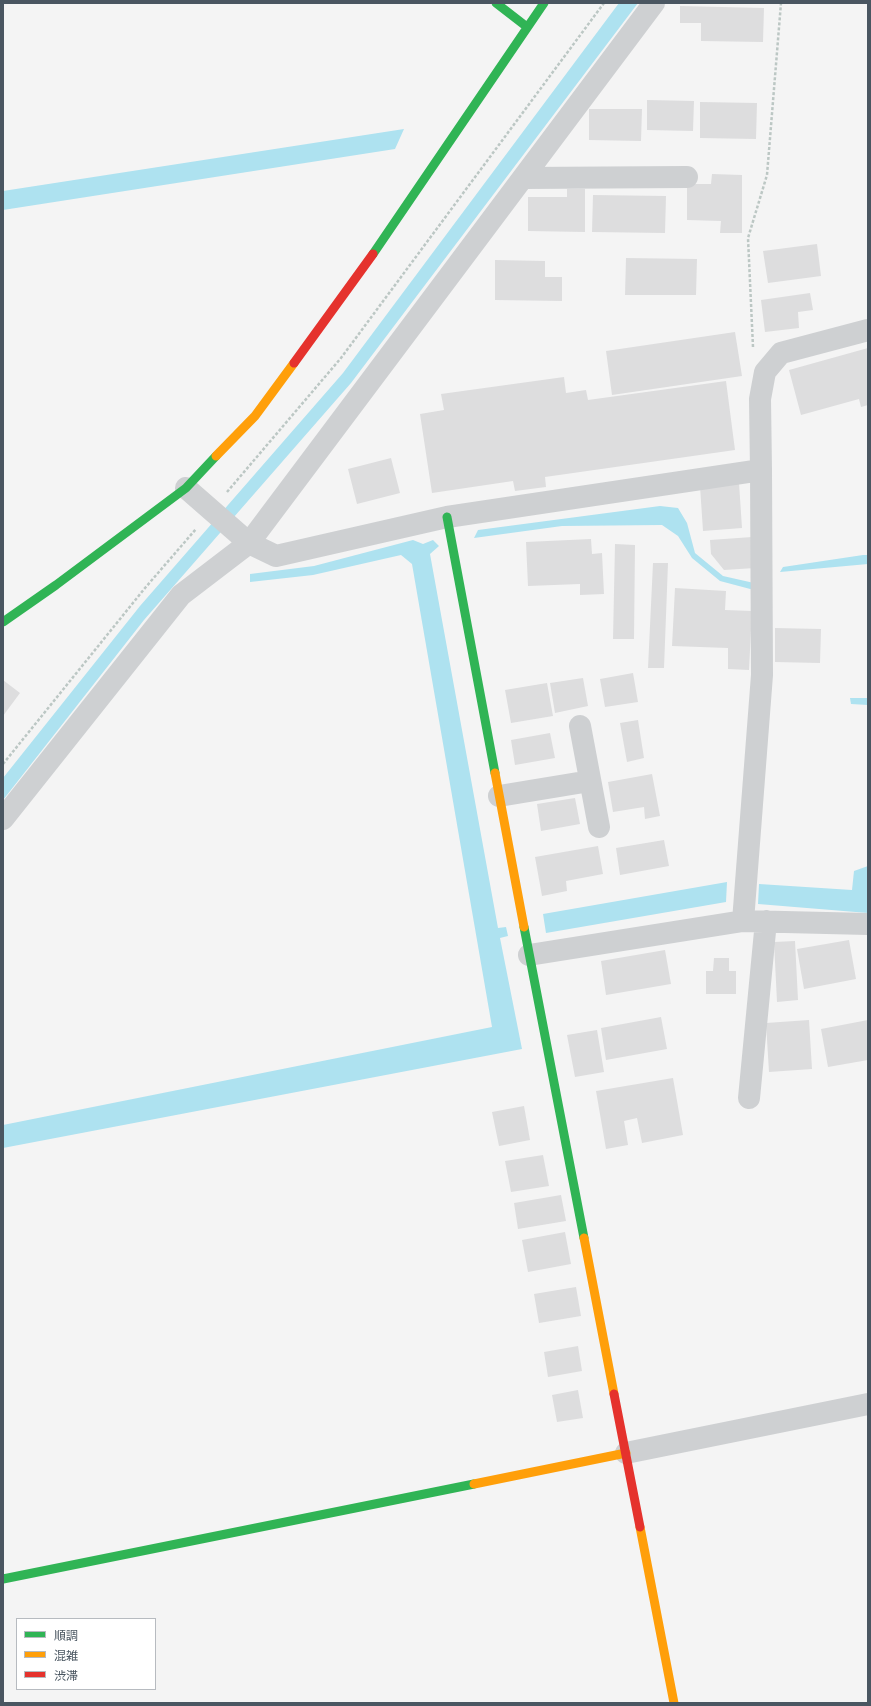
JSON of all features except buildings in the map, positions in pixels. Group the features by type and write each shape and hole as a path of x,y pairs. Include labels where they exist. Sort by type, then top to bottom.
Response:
{"street":[{"path":"496,3 527,27"},
{"path":"3,622 56,585 186,488 255,416 396,222 544,3"},
{"path":"3,819 181,595 242,537 524,178 654,3"},
{"path":"524,178 687,177"},
{"path":"743,921 762,675 760,399 765,372 781,353 868,330"},
{"path":"186,488 242,537 276,556 447,517 761,470"},
{"path":"447,517 529,955 674,1703"},
{"path":"580,726 599,827"},
{"path":"499,796 590,781"},
{"path":"529,955 743,921 868,924"},
{"path":"749,1098 766,921"},
{"path":"3,1579 868,1404"}],"path":[{"path":"765,372 753,355 748,238 767,175 781,3"}],"water":[{"path":"619,3 638,3 351,383 144,620 3,800 3,778 140,606 343,373"},
{"path":"404,129 395,149 3,210 3,191"},
{"path":"660,506 678,508 687,523 695,553 723,576 754,583 754,590 720,581 692,558 678,536 662,525 562,526 474,538 478,530"},
{"path":"413,540 423,544 433,540 439,546 430,554 498,928 506,927 508,936 500,938 522,1049 3,1148 3,1125 492,1027 412,564 401,555 313,575 250,582 250,574 314,566"},
{"path":"868,555 868,564 780,572 783,567"},
{"path":"850,698 868,698 868,705 851,704"},
{"path":"868,866 868,913 758,904 759,884 852,890 854,871"},
{"path":"727,882 726,902 546,933 543,914"}],"traffic: fast":[{"path":"496,3 527,27"},
{"path":"373,254 544,3"},
{"path":"3,622 56,585 186,488 216,456"},
{"path":"447,517 495,773"},
{"path":"524,927 584,1238"},
{"path":"3,1579 474,1484"}],"traffic: slow":[{"path":"216,456 255,416 294,363"},
{"path":"495,773 524,927"},
{"path":"584,1238 614,1394"},
{"path":"474,1484 626,1453"},
{"path":"640,1527 674,1703"}],"traffic: jam":[{"path":"294,363 373,254"},
{"path":"614,1394 640,1527"}]}
